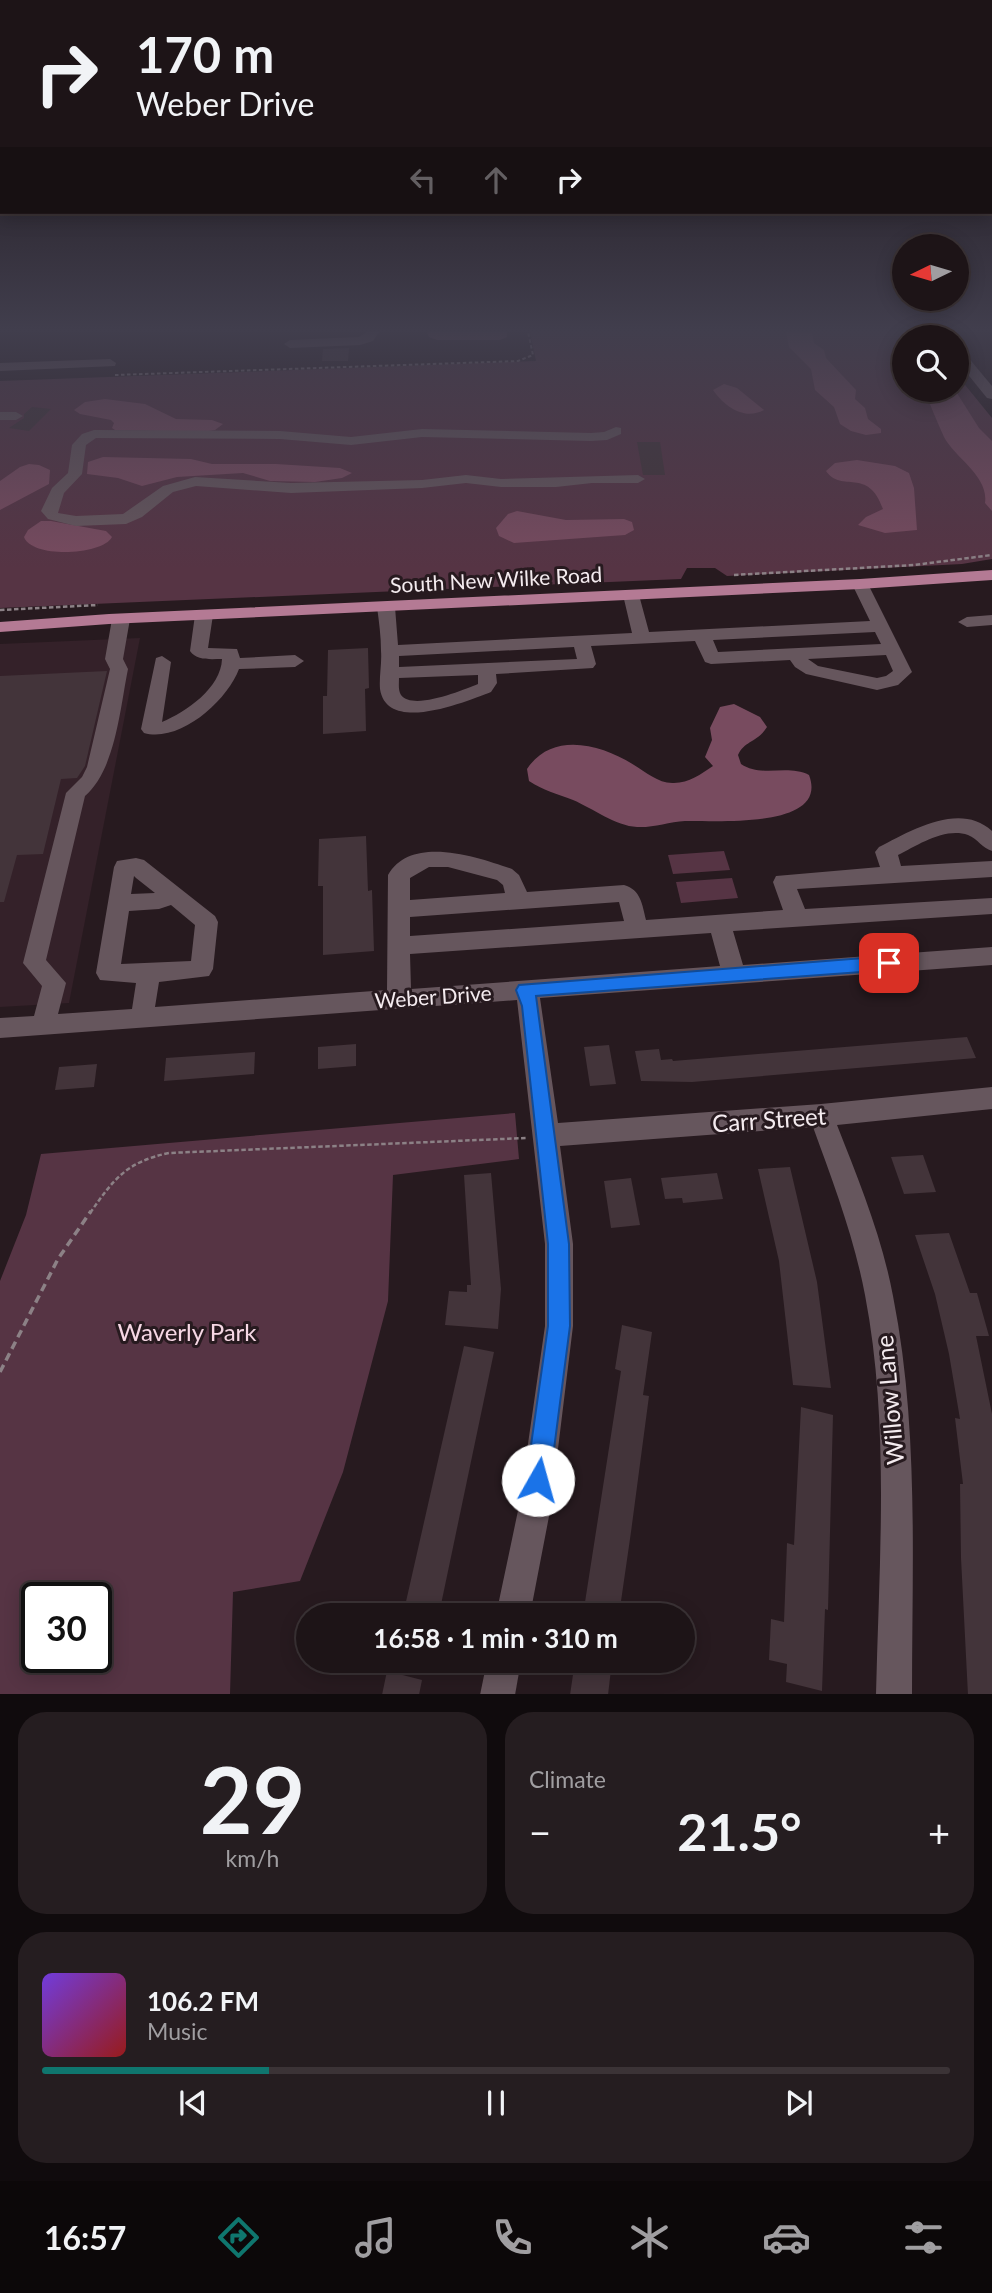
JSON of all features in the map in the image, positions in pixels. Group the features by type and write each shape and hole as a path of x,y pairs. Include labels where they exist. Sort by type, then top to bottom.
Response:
{"main road":[{"name":"South New Wilke Road","path":"1,628 121,619 631,596 992,575"}],"street":[{"path":"0,416 16,416"},
{"path":"616,431 604,436 430,433 351,441 280,435 96,434 76,450 75,474 57,491 49,511 51,515 63,519 89,523 130,518 165,491 195,481 291,488 413,484 466,479 507,483 638,479"},
{"path":"796,654 801,663 812,670 877,684 892,681 903,672 860,584"},
{"path":"631,596 642,638"},
{"path":"386,607 390,651 388,684 392,696 415,709 439,705 485,688 488,683 486,669"},
{"path":"162,662 151,729 167,727 218,692 230,671 231,653 207,654 199,651 204,615"},
{"path":"43,1025 54,983 34,963 76,793 90,781 97,767 119,669 114,659 121,619"},
{"path":"967,622 992,620"},
{"path":"390,651 882,626"},
{"path":"702,635 710,658 893,649"},
{"path":"390,673 587,664 582,641"},
{"path":"231,664 295,661"},
{"path":"893,874 886,852 938,826 958,826 984,833 992,843"},
{"path":"400,999 399,875 409,866 439,857 507,876 514,885 517,901"},
{"path":"136,866 173,895 207,922 201,969 149,974 108,973 125,867 136,866"},
{"path":"797,918 784,882 992,869"},
{"path":"398,909 624,893 631,899 637,929"},
{"path":"118,904 159,901 173,895"},
{"path":"399,946 992,906"},
{"path":"719,923 734,974"},
{"name":"Weber Drive","path":"0,1028 992,956"},
{"path":"142,1017 149,974"},
{"path":"515,1603 535,1506 559,1326 559,1244 531,1006 525,990"},
{"name":"Carr Street","path":"546,1135 821,1115 992,1098"},
{"name":"Willow Lane","path":"821,1115 866,1240 886,1341 895,1428 894,1694"},
{"path":"497,1694 502,1673"}],"path":[{"path":"0,1372 58,1259 115,1177 145,1158 169,1153 546,1135"}],"shaded area":[{"path":"76,411 160,411 176,419 212,420 223,424 215,430 203,432 115,430 111,420"},
{"path":"737,411 762,411 749,414"},
{"path":"835,411 866,411 868,419 881,429 881,433 866,435 851,431 840,424"},
{"path":"933,411 968,411 979,428 992,441 992,511 985,503 985,493 977,476 949,445"},
{"path":"103,457 340,468 352,473 342,478 315,482 270,481 243,473 177,477 142,486 118,478 87,474 88,462"},
{"path":"857,460 895,466 909,473 914,488 917,530 885,533 858,525 866,517 883,509 877,496 863,484 840,481 826,471 835,463"},
{"path":"29,464 50,470 49,484 0,510 0,481"},
{"path":"517,511 566,520 624,519 632,522 634,530 625,535 514,543 499,536 496,528 508,514"},
{"path":"41,521 106,531 112,537 96,548 82,551 40,549 24,537 28,530"},
{"path":"140,638 69,1003 0,1007 0,644"},
{"path":"734,704 760,717 767,727 741,750 738,755 741,764 757,770 792,771 809,775 811,793 802,805 786,813 765,818 742,821 685,821 637,827 613,820 529,781 527,769 537,757 563,745 607,751 663,782 679,783 690,780 713,766 705,757 712,740 710,728 720,707"}],"green space":[{"path":"0,411 986,411 992,418 992,559 962,564 727,576 715,568 687,568 681,579 0,608"},
{"path":"724,851 730,870 673,874 668,855"},
{"path":"732,878 738,898 681,903 676,882"},
{"name":"Waverly Park","path":"515,1113 519,1159 393,1175 388,1301 343,1472 300,1581 233,1592 230,1694 0,1694 0,1281 26,1215 41,1154"}],"building":[{"path":"27,411 49,411 29,431 9,428 24,418"},
{"path":"637,442 660,442 665,475 643,475"},
{"path":"368,648 366,731 323,734 323,696 327,696 328,650"},
{"path":"107,671 85,766 77,778 61,779 43,854 17,855 4,902 0,902 0,676"},
{"path":"366,836 368,891 372,890 374,951 323,955 323,886 318,886 319,839"},
{"path":"967,1037 976,1058 692,1082 641,1081 635,1051 659,1049 661,1060 673,1061"},
{"path":"356,1044 356,1066 318,1069 318,1047"},
{"path":"609,1045 616,1084 590,1086 584,1047"},
{"path":"255,1052 254,1074 164,1081 166,1058"},
{"path":"97,1064 94,1087 55,1090 59,1067"},
{"path":"923,1155 936,1192 904,1194 891,1157"},
{"path":"790,1167 817,1282 831,1388 793,1385 779,1261 758,1169"},
{"path":"491,1173 501,1289 498,1329 445,1325 449,1291 467,1292 467,1285 471,1285 464,1175"},
{"path":"717,1173 723,1199 683,1203 682,1198 665,1199 661,1178"},
{"path":"631,1178 640,1225 611,1228 604,1181"},
{"path":"949,1233 970,1293 977,1293 989,1336 976,1336 992,1414 992,1694 968,1694 961,1558 960,1484 963,1484 955,1418 960,1419 935,1294 915,1235"},
{"path":"622,1325 652,1332 643,1395 649,1396 621,1603 585,1603 621,1371 615,1369"},
{"path":"464,1346 494,1352 441,1603 406,1603"},
{"path":"801,1407 833,1415 828,1610 825,1609 822,1691 786,1682 787,1664 769,1660 771,1619 784,1622 787,1543 794,1545"},
{"path":"387,1673 422,1680 419,1694 382,1694"},
{"path":"573,1673 611,1673 608,1694 570,1694"}],"route":[{"path":"538,1480 559,1326 559,1244 531,1006 525,990 889,963"}]}
